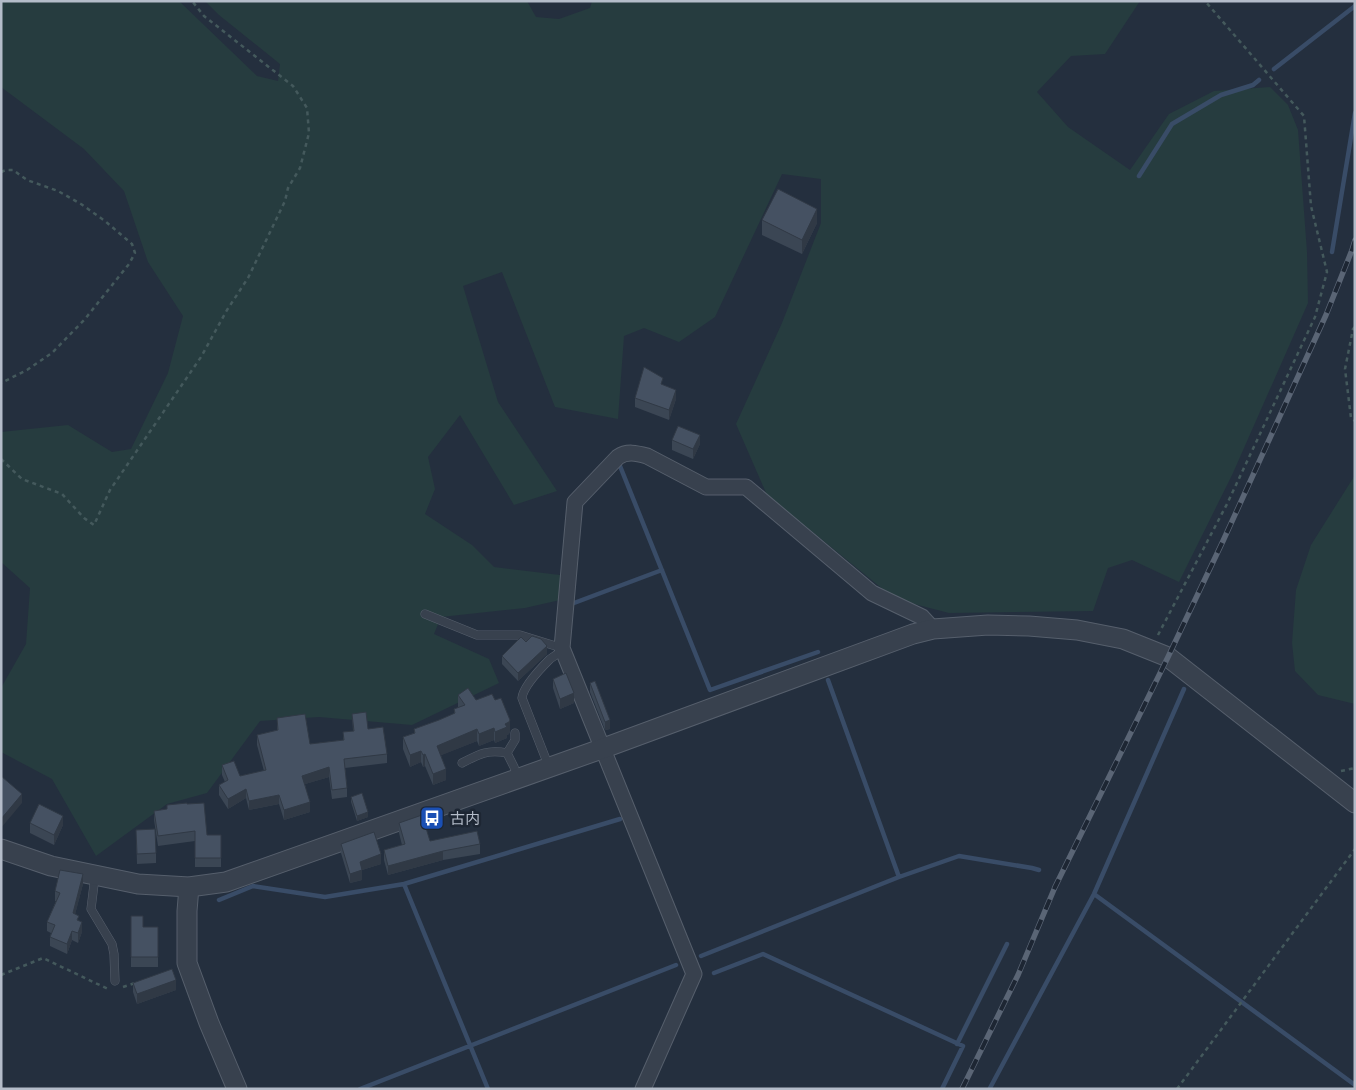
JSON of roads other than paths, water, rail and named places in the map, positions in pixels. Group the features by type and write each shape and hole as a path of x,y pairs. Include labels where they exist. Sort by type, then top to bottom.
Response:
{"street":[{"path":"643,1089 694,974 563,649 575,502 624,453 637,453 647,456 706,487 746,487 872,593 922,617 933,630"},
{"path":"1,849 51,866 138,884 189,887 226,882 549,768 914,634 933,630 988,625 1078,630 1124,639 1168,657 1355,804"},
{"path":"189,887 187,963 209,1023 237,1089"}],"lane":[{"path":"425,614 477,635 520,635 563,649"},
{"path":"549,768 522,698 522,692 550,658 563,649"},
{"path":"507,753 515,740 515,733"},
{"path":"462,763 481,753 499,751 507,753 518,778"},
{"path":"95,876 91,909 112,944 115,981"}],"waterway":[{"path":"1274,69 1355,6"},
{"path":"1139,176 1172,124 1221,95 1253,85 1259,80"},
{"path":"1332,252 1355,113"},
{"path":"620,466 710,690 818,652"},
{"path":"574,603 662,570"},
{"path":"828,680 899,877"},
{"path":"990,1088 1094,894 1184,689"},
{"path":"219,900 253,886 325,897 404,884 620,819"},
{"path":"701,956 899,877 959,856 1039,870"},
{"path":"404,884 488,1089"},
{"path":"1094,894 1355,1085"},
{"path":"957,1044 1007,944"},
{"path":"714,973 763,954 963,1046 942,1089"},
{"path":"360,1089 676,965"}],"railway":[{"path":"962,1089 1018,975 1055,887 1223,541 1326,315 1355,240"}],"place":[{"name":"古内","path":"432,818"}]}
